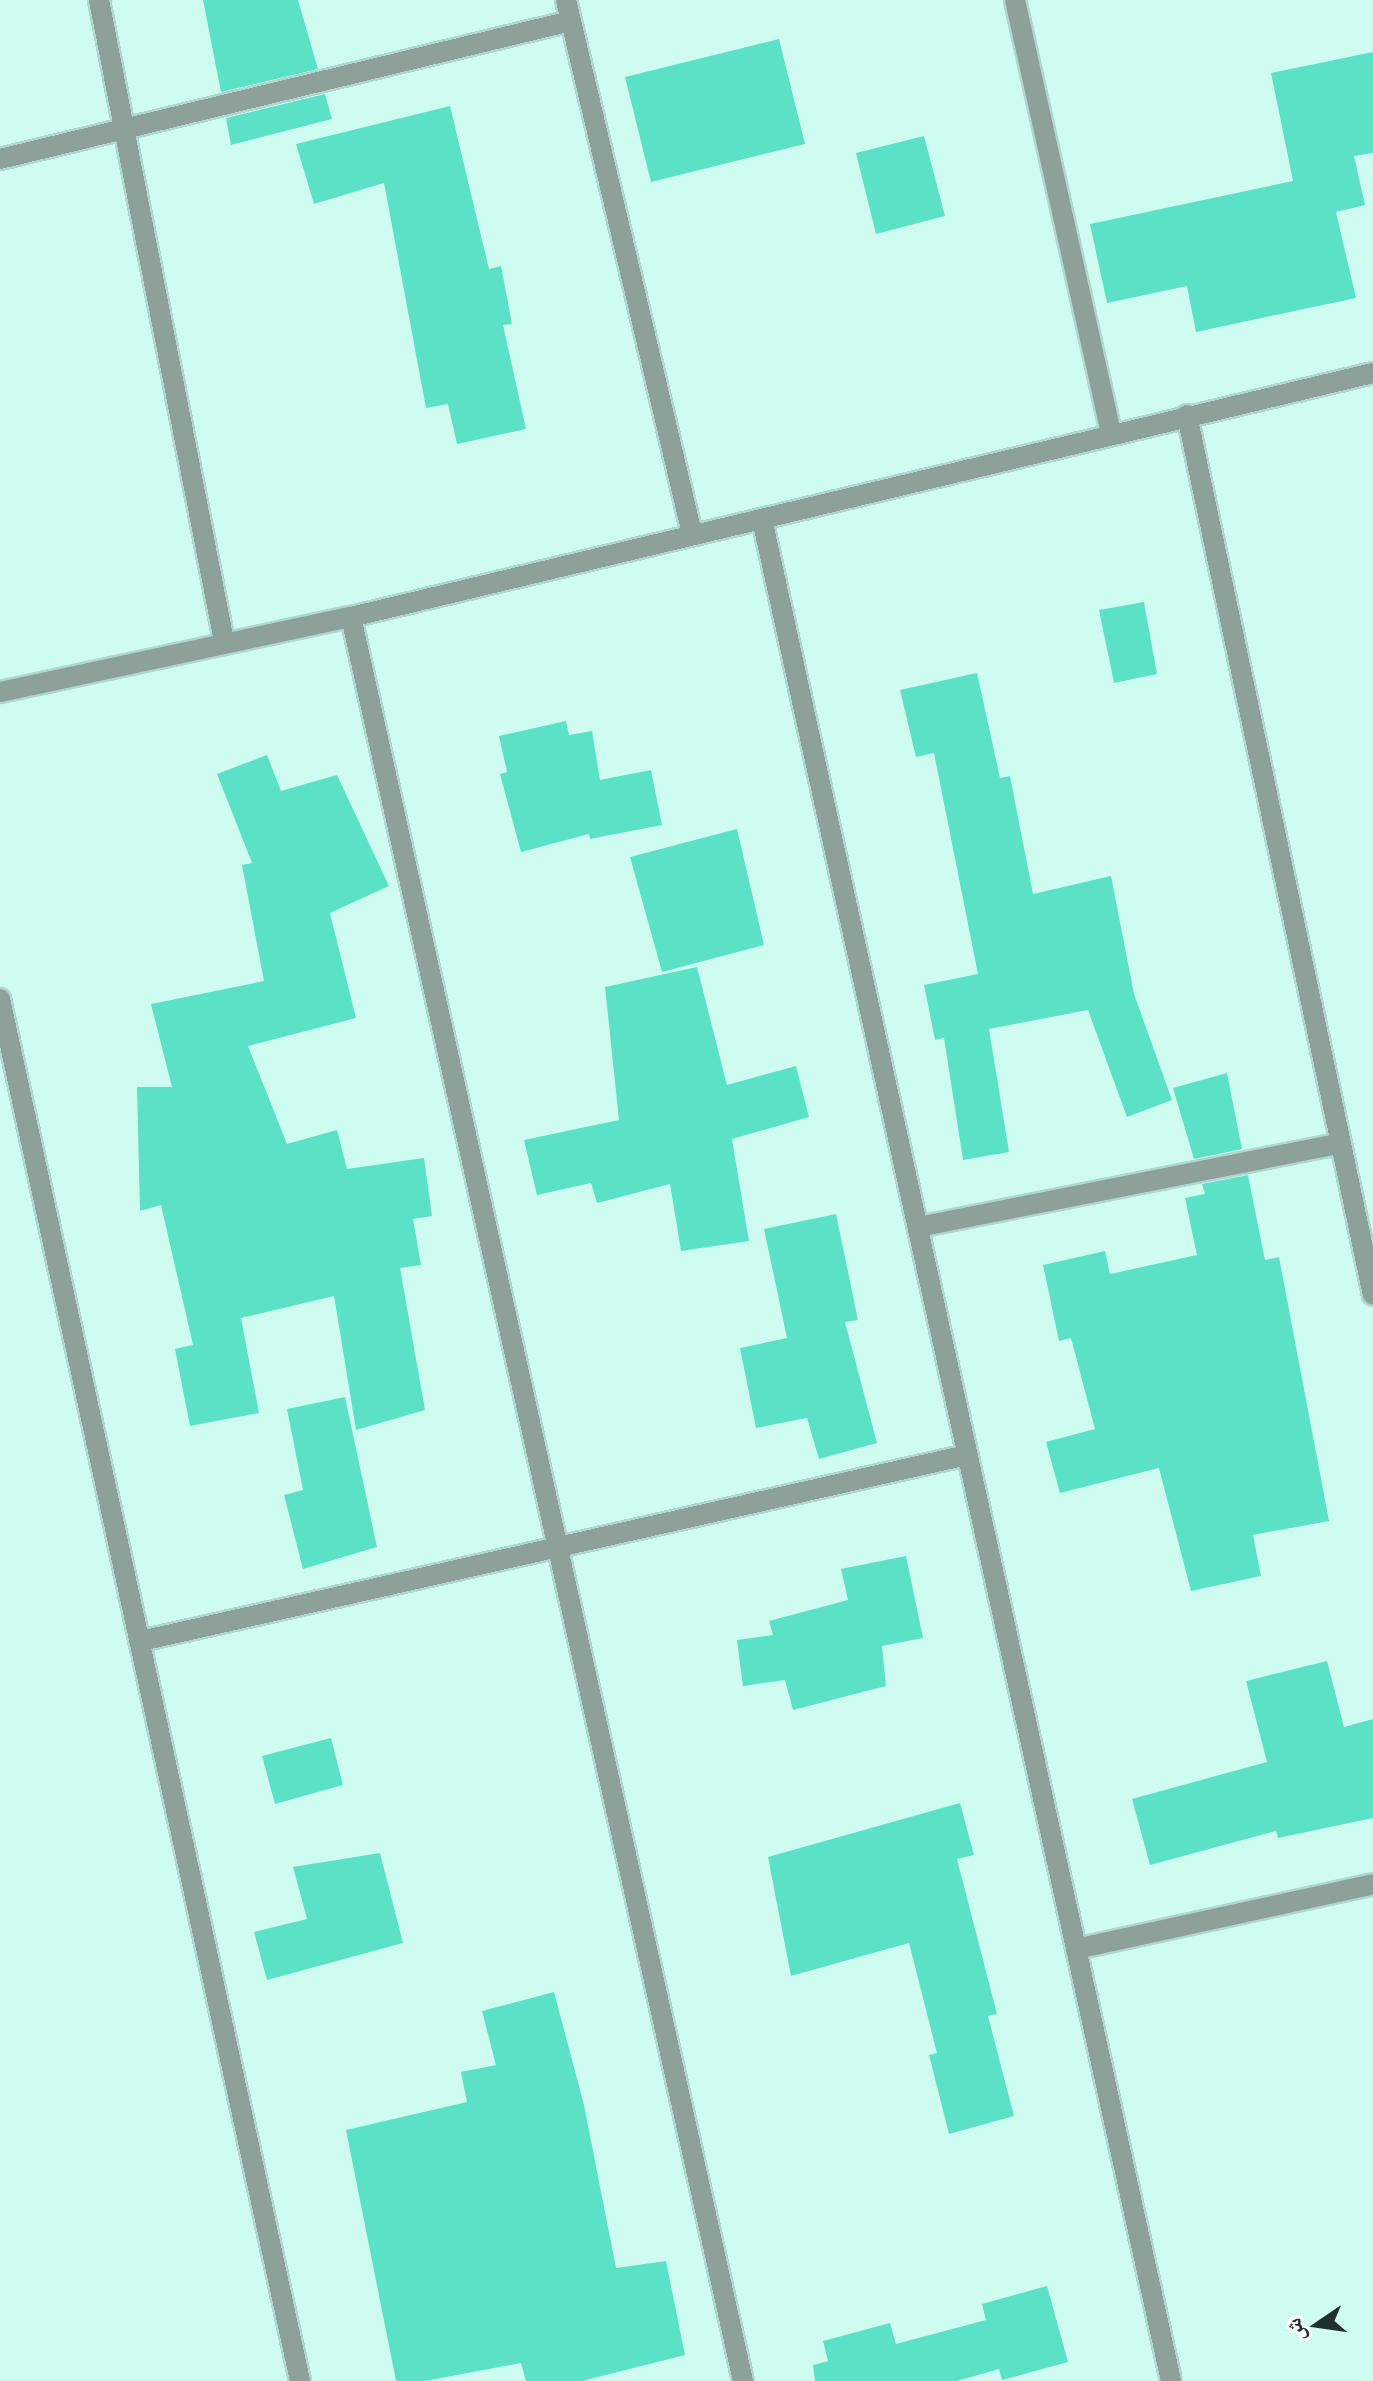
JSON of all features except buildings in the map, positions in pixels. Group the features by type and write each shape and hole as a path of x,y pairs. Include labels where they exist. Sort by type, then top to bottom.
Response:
{"street":[{"path":"99,0 224,641"},
{"path":"566,0 692,534"},
{"path":"1015,0 1111,433"},
{"path":"0,159 571,21"},
{"path":"0,692 224,641 351,617 1111,433 1373,373"},
{"path":"1187,415 1373,1295"},
{"path":"762,519 1171,2381"},
{"path":"351,617 743,2381"},
{"path":"0,999 300,2381"},
{"path":"918,1227 1341,1143"},
{"path":"141,1641 967,1455"},
{"path":"1076,1949 1373,1884"}]}
